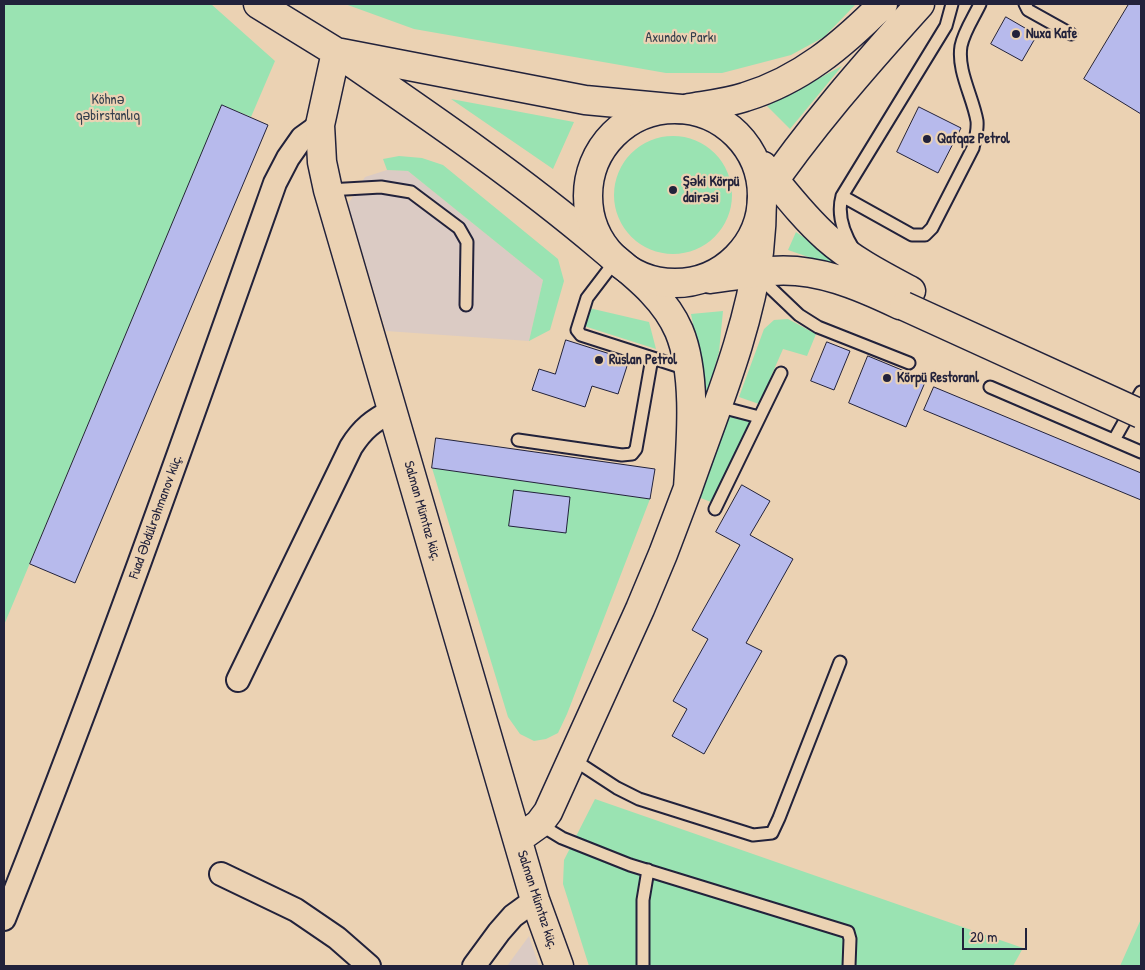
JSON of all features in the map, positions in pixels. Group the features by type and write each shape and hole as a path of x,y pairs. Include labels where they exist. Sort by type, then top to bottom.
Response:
{"main road":[{"path":"258,4 336,52 514,176 561,213 659,298 671,315 679,332 688,369 690,455 688,488"},
{"path":"883,4 831,53 788,79 746,97 682,109 655,111 630,121 609,139 595,161 588,187 590,214 599,239 616,260 628,269 655,281 684,282 772,271 828,276 907,299 1141,394"},
{"path":"698,280 727,266 738,256 756,229 768,189 788,159 875,54 920,4"},
{"path":"336,52 585,100 682,109 695,111 713,118 730,128 748,148 757,166 762,185 803,214 827,238 907,299 1141,414"},
{"name":"Salman Mümtaz küç.","path":"336,52 320,125 322,162 328,190 393,410 528,832 535,900 558,966"},
{"path":"528,832 548,812 640,609 688,488 742,333 755,274 768,189"}],"street":[{"name":"Fuad Əbdülrəhmanov küç.","path":"4,919 173,471 275,183 288,158 302,138 320,125"},
{"path":"238,680 360,432 373,420 393,410"},
{"path":"221,874 296,910 337,938 368,966"},
{"path":"474,966 499,932 514,916 535,900"}],"lane":[{"path":"867,268 852,247 842,225 839,206 842,196 946,26 952,4"},
{"path":"842,196 912,235 925,235 932,228 972,148 976,136 977,122 962,68 961,47 980,4"},
{"path":"1025,4 1028,10 1071,34"},
{"path":"328,190 381,187 411,192 459,228 467,242 466,305"},
{"path":"616,260 587,298 577,330 582,335 688,369"},
{"path":"755,274 799,315 818,327 909,363"},
{"path":"518,440 622,455 632,454 636,449 652,358"},
{"path":"715,509 781,373"},
{"path":"990,387 1141,452"},
{"path":"1114,440 1141,394"},
{"path":"718,406 759,418"},
{"path":"572,758 617,788 639,799 753,835 772,833 840,662"},
{"path":"528,832 562,838 594,852 648,870 848,932 850,939 849,966"},
{"path":"643,966 643,900 648,870"}],"shaded area":[{"path":"387,170 408,171 543,280 529,341 386,331 348,204 365,177"},
{"path":"529,936 539,966 507,966"}],"green space":[{"name":"Köhnə qəbirstanlıq","path":"4,4 211,4 275,61 251,117 222,105 4,625"},
{"name":"Axundov Parkı","path":"345,4 856,4 824,37 791,55 722,73 666,73 414,29"},
{"path":"842,66 790,129 767,106"},
{"path":"451,99 574,122 553,169"},
{"name":"Şəki Körpü dairəsi","path":"673,136 696,141 715,153 727,172 732,195 727,218 715,237 696,249 673,254 650,249 631,237 619,218 614,195 619,172 631,153 650,141"},
{"path":"399,156 422,158 443,165 558,259 564,281 550,330 529,341 543,280 408,171 387,170 383,159"},
{"path":"796,232 858,274 788,250"},
{"path":"589,308 649,322 656,349 584,326"},
{"path":"723,311 719,352 701,416 700,359 691,314"},
{"path":"788,319 816,334 807,356 783,349 759,404 739,397 764,329 774,320"},
{"path":"729,416 750,422 711,502 698,497"},
{"path":"432,468 650,499 567,714 558,733 546,739 534,741 520,734 508,717"},
{"path":"595,799 1023,948 1013,966 589,966 563,884 564,860"},
{"path":"1141,919 1141,966 1120,966"}],"building":[{"path":"1129,4 1141,4 1141,114 1084,79"},
{"path":"1006,17 1037,35 1022,61 991,44"},
{"path":"222,105 268,125 75,583 30,564"},
{"path":"919,107 961,128 938,173 897,152"},
{"path":"566,340 629,360 618,394 592,386 585,407 532,390 539,369 555,374"},
{"path":"827,342 850,351 834,390 811,381"},
{"path":"868,356 926,380 906,427 849,403"},
{"path":"934,387 1141,473 1141,500 924,410"},
{"path":"436,438 655,469 650,499 432,468"},
{"path":"742,485 770,501 750,535 793,559 746,643 762,651 704,754 672,736 687,709 673,701 708,639 692,630 740,545 716,532"},
{"path":"514,490 570,497 566,533 509,526"}],"place":[{"name":"Nuxa Kafe","path":"1016,34"},
{"name":"Qafqaz Petrol","path":"927,139"},
{"name":"Şəki Körpü dairəsi","path":"673,190"},
{"name":"Ruslan Petrol","path":"599,360"},
{"name":"Körpü Restoranl","path":"887,378"}]}
